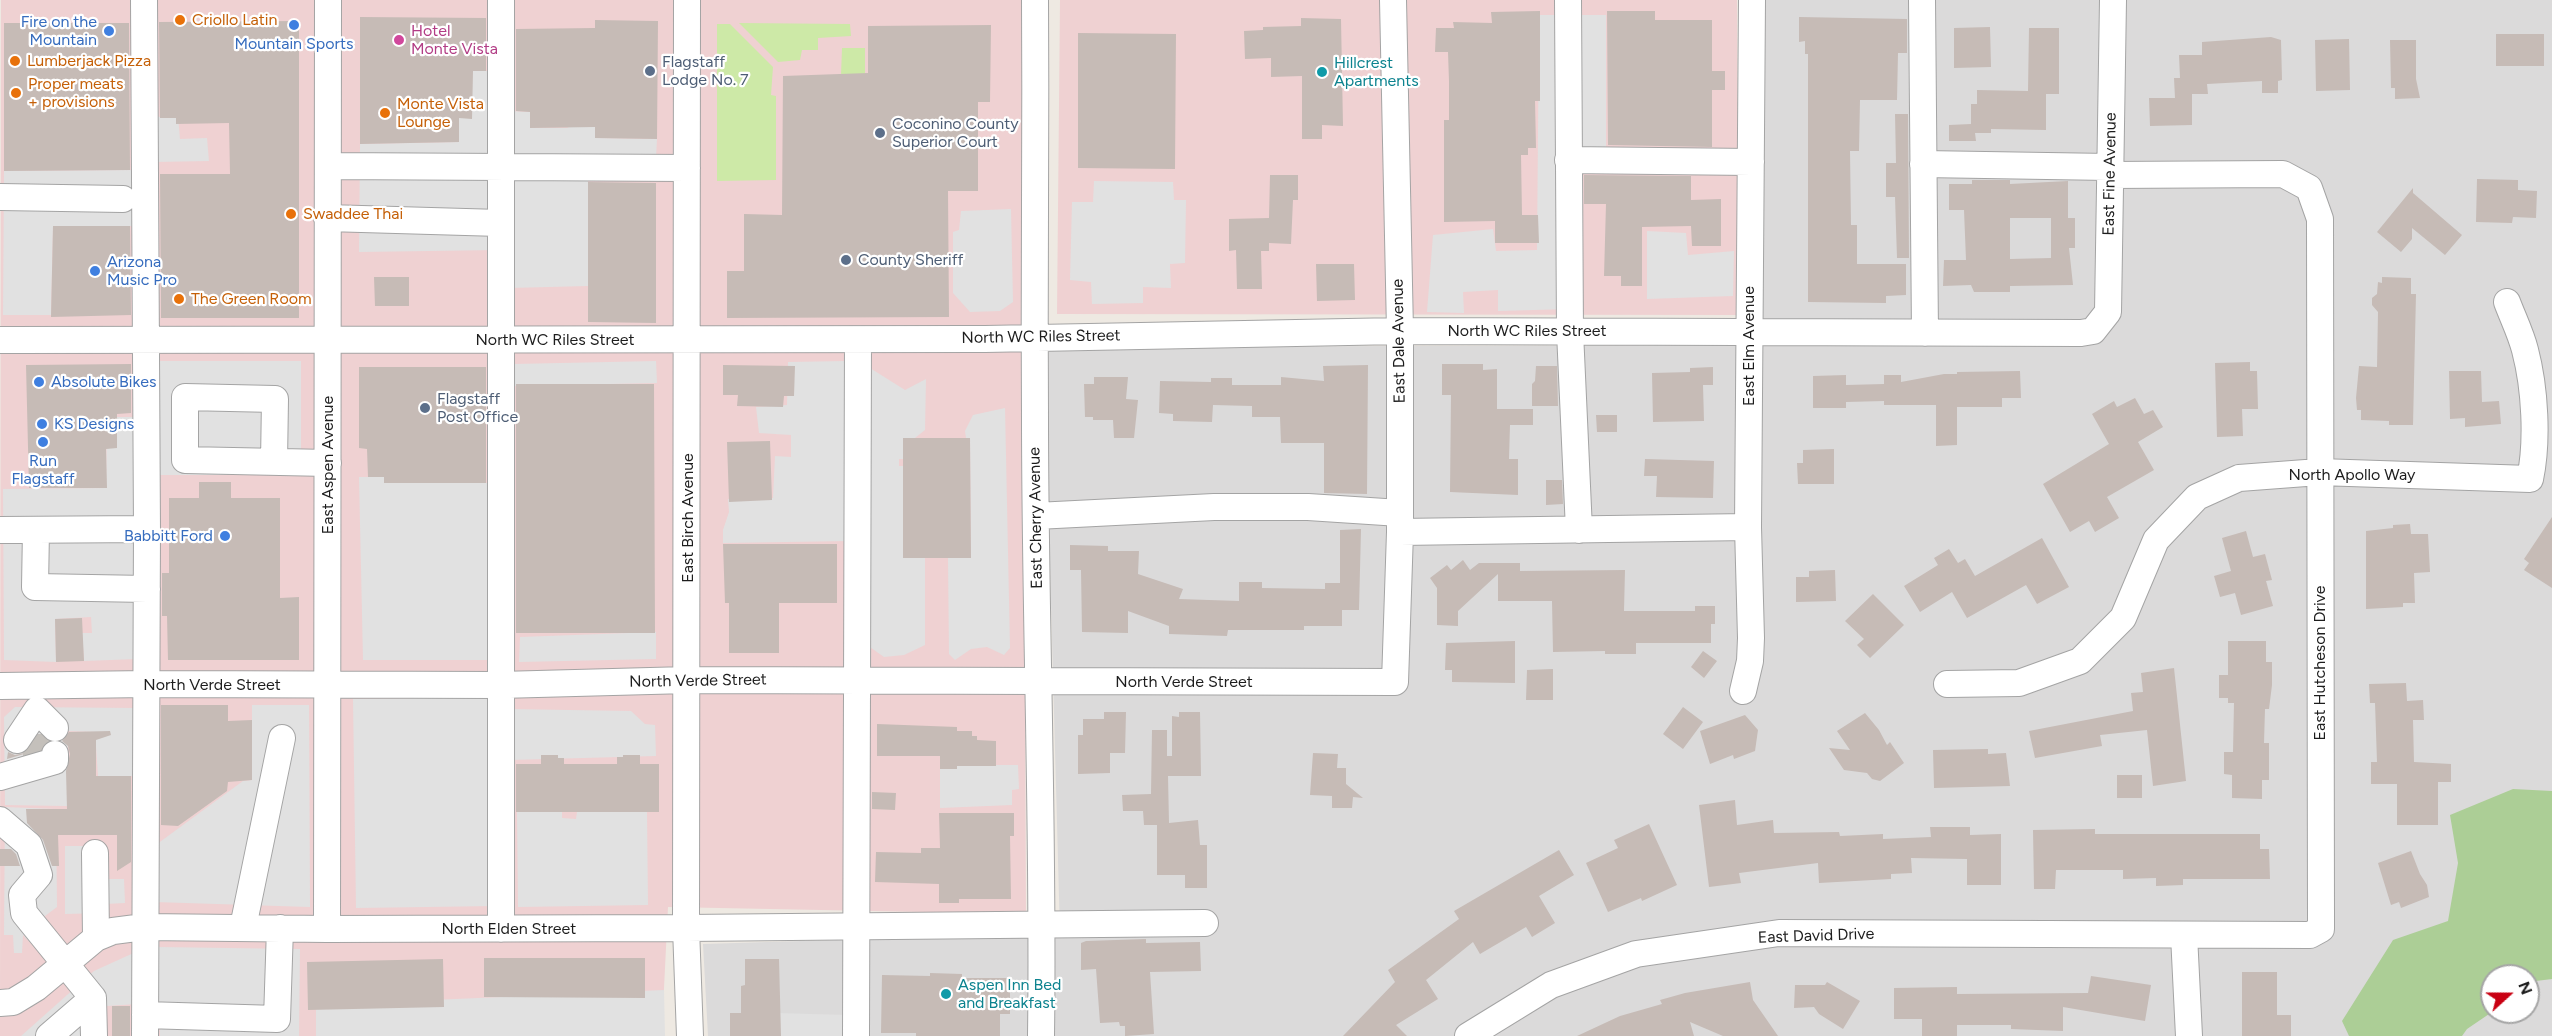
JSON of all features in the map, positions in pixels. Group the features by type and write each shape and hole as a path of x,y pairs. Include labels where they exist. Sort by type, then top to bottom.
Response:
{"street":[{"path":"144,0 147,529 145,1026 277,1019 280,928"},
{"name":"East Aspen Avenue","path":"327,929 328,0"},
{"path":"501,0 501,929"},
{"name":"East Birch Avenue","path":"687,0 686,928 690,1036"},
{"name":"East Cherry Avenue","path":"1035,0 1036,516 1042,924 1041,1036"},
{"name":"East Dale Avenue","path":"1393,0 1400,330 1400,523 1395,682"},
{"path":"1568,0 1570,332 1579,530"},
{"name":"East Elm Avenue","path":"1743,691 1750,661 1751,638 1748,527 1752,0"},
{"path":"1922,0 1924,333"},
{"name":"East Fine Avenue","path":"2081,333 2093,331 2108,312 2113,0"},
{"path":"1568,160 1751,162"},
{"path":"1923,164 2109,171"},
{"path":"328,166 687,168"},
{"name":"East Hutcheson Drive","path":"2109,171 2283,174 2309,188 2320,219 2321,929 2310,935 2184,935"},
{"path":"0,197 123,199"},
{"path":"327,218 500,223"},
{"name":"North Apollo Way","path":"1947,684 2019,683 2080,661 2123,618 2156,540 2197,497 2239,478 2319,472 2530,479 2535,456 2530,380 2525,349 2507,302"},
{"name":"North WC Riles Street","path":"0,340 327,338 500,341 858,340 1400,330 2081,333"},
{"path":"856,1036 858,340"},
{"path":"274,462 328,463"},
{"path":"1036,516 1214,507 1308,507 1400,523 1579,530 1748,527"},
{"path":"0,530 147,529"},
{"path":"36,530 35,587 147,589"},
{"name":"North Verde Street","path":"0,687 31,745 147,684 500,686 688,680 1395,682"},
{"path":"243,927 282,738"},
{"path":"0,820 29,845 39,875 22,895 24,913 93,998 94,1036"},
{"path":"95,853 96,938"},
{"name":"North Elden Street","path":"0,1003 13,1002 36,988 96,938 113,932 144,927 501,929 1205,923"},
{"name":"East David Drive","path":"1468,1036 1551,985 1636,954 1779,933 2184,935"},
{"path":"2184,935 2189,1036"},
{"path":"49,1036 93,998"}],"shaded area":[{"path":"1,0 1022,0 1026,914 668,907 662,1029 587,1036 0,1036"},
{"path":"1060,0 1737,0 1738,315 1057,314"},
{"path":"1765,0 2552,0 2552,1036 708,1036 703,944 1060,933 1044,347 1761,345"},
{"path":"1539,15 1606,15 1606,165 1568,166 1570,309 1498,311 1498,290 1463,292 1464,313 1427,312 1433,235 1493,229 1496,251 1537,250"},
{"path":"460,71 491,71 498,250 359,252 360,144 459,142 459,118 472,118 472,102"},
{"path":"595,110 596,138 657,139 656,158 509,159 509,111 530,112 531,128 567,128"},
{"path":"178,116 180,139 207,138 209,161 154,162 155,117"},
{"path":"135,170 136,226 53,226 51,315 3,315 4,171"},
{"path":"507,175 588,175 588,286 509,288"},
{"path":"1094,181 1173,182 1174,200 1186,200 1185,263 1170,264 1171,288 1143,287 1143,303 1092,304 1091,282 1070,280 1072,202 1093,202"},
{"path":"1011,209 1013,302 1000,311 970,312 953,293 953,232 959,230 961,211"},
{"path":"1647,231 1686,233 1688,255 1734,251 1733,296 1647,299"},
{"path":"153,361 301,361 301,475 153,475"},
{"path":"656,361 657,383 512,386 514,364"},
{"path":"846,361 850,541 723,543 723,530 729,512 728,499 773,498 775,456 791,457 791,435 759,433 756,407 787,405 788,362"},
{"path":"870,368 905,390 926,379 925,430 915,438 903,438 903,459 899,459 899,466 903,466 903,558 925,558 925,645 904,655 884,657 867,645"},
{"path":"1005,408 1010,648 1004,655 987,647 971,649 955,660 949,654 948,558 971,558 970,438 966,438 965,431 973,415"},
{"path":"107,417 137,417 137,659 84,661 82,633 92,633 91,617 55,619 56,662 4,660 3,489 106,488"},
{"path":"359,477 384,477 385,483 492,483 491,660 363,660"},
{"path":"656,632 656,659 519,662 520,637"},
{"path":"491,697 495,906 356,908 353,699"},
{"path":"252,705 309,705 310,907 154,902 153,847 243,781 252,780"},
{"path":"15,707 136,708 136,776 98,776 95,732 68,731 67,806 5,805 4,717"},
{"path":"508,709 631,711 645,724 655,725 656,756 510,760"},
{"path":"940,765 1018,765 1019,789 1012,790 1012,805 940,808"},
{"path":"5,807 56,809 57,907 41,919 52,939 39,952 23,935 22,953 14,953 13,935 4,935"},
{"path":"517,812 562,812 562,818 576,819 577,812 647,812 648,905 518,907"},
{"path":"65,846 105,846 106,879 124,879 125,903 105,904 104,913 65,914"},
{"path":"157,947 300,949 299,1036 160,1036"},
{"path":"138,951 137,1004 107,1006 107,1036 21,1036 94,971"},
{"path":"664,990 665,1036 316,1036 316,1005"},
{"path":"774,1013 849,1015 850,1036 774,1036"}],"green space":[{"path":"739,23 850,24 851,36 818,38 818,50 802,50 800,60 778,62"},
{"path":"717,24 730,24 773,67 771,95 776,96 776,180 717,181"},
{"path":"842,48 865,48 865,85 841,75"},
{"path":"2513,789 2552,791 2552,979 2540,980 2540,964 2480,964 2480,1020 2467,1029 2462,1036 2349,1036 2342,1021 2393,940 2448,921 2458,863 2450,815"}],"building":[{"path":"1540,11 1540,101 1535,101 1536,148 1528,148 1528,155 1521,155 1522,215 1538,215 1539,243 1495,243 1495,221 1444,222 1444,120 1449,120 1448,52 1435,52 1436,28 1454,28 1453,22 1492,23 1491,12"},
{"path":"1607,11 1655,11 1655,20 1712,20 1712,71 1725,71 1725,90 1712,90 1712,147 1608,145"},
{"path":"360,17 486,18 486,71 473,71 472,119 459,118 459,142 360,144"},
{"path":"1799,17 1907,19 1907,53 1898,53 1897,100 1860,100 1859,151 1850,151 1851,225 1857,225 1857,264 1906,264 1906,295 1886,296 1886,303 1808,302 1808,54 1805,54 1805,41 1799,42"},
{"name":"Hillcrest Apartments","path":"1301,18 1341,19 1343,126 1322,125 1322,139 1302,139 1302,76 1271,77 1271,58 1245,59 1244,31 1263,30 1263,27 1301,26"},
{"path":"595,20 658,21 657,139 595,138 595,127 530,128 530,112 516,111 516,29 595,28"},
{"path":"299,21 299,318 161,318 160,174 230,174 229,123 176,124 176,118 160,118 159,22"},
{"path":"4,23 129,23 130,170 4,171"},
{"path":"991,25 990,102 978,102 978,191 948,191 949,317 727,318 727,271 744,271 744,214 782,215 783,76 868,73 868,26"},
{"path":"1990,27 1991,67 1954,68 1954,28"},
{"path":"2029,28 2059,28 2059,94 2046,94 2046,130 1991,129 1991,133 1975,133 1976,141 1949,141 1949,125 1971,124 1971,104 1977,104 1977,90 2028,91"},
{"path":"1078,33 1176,34 1175,169 1078,168"},
{"path":"2496,34 2544,34 2544,66 2496,66"},
{"path":"2271,37 2281,40 2282,80 2278,81 2278,93 2262,93 2262,81 2207,84 2208,94 2192,94 2192,125 2150,126 2149,98 2175,98 2174,78 2180,78 2179,55 2202,55 2202,42"},
{"path":"2349,39 2350,90 2316,91 2315,40"},
{"path":"2390,40 2416,40 2416,79 2420,98 2395,99 2395,88 2391,88"},
{"path":"1895,114 1908,114 1909,258 1897,258 1895,197 1886,197 1886,163 1896,163"},
{"path":"1270,175 1298,175 1298,200 1293,200 1291,244 1269,243 1269,251 1261,251 1262,289 1237,289 1236,250 1229,251 1229,219 1269,218"},
{"path":"1584,175 1691,176 1691,200 1721,199 1721,246 1692,246 1691,226 1642,227 1642,286 1621,286 1621,276 1604,276 1606,204 1584,204"},
{"path":"2477,179 2518,180 2518,190 2537,191 2536,218 2513,217 2512,223 2476,222"},
{"path":"1972,180 2010,180 2010,184 2068,181 2068,218 2075,218 2075,248 2069,248 2073,285 2010,286 2010,292 1974,292 1971,285 1943,286 1944,260 1966,260 1964,210 1949,210 1949,184 1972,184","holes":["2010,218 2051,218 2051,258 2010,259"]},
{"path":"588,182 656,183 656,323 588,322"},
{"path":"2413,188 2413,193 2462,235 2445,255 2412,228 2412,239 2401,252 2377,232"},
{"name":"Arizona Music Pro","path":"53,226 130,226 131,315 51,317"},
{"path":"1316,264 1354,264 1355,300 1317,301"},
{"path":"374,277 409,277 409,306 375,306"},
{"path":"2382,277 2411,278 2411,294 2416,294 2413,425 2389,425 2389,421 2361,420 2361,410 2357,410 2359,366 2377,367 2378,312 2372,305 2372,298 2377,294 2378,282 2382,283"},
{"path":"2250,362 2250,371 2257,371 2258,409 2242,409 2243,436 2217,437 2215,363"},
{"path":"131,364 131,413 117,414 117,448 106,449 107,488 29,488 26,365"},
{"path":"1442,364 1483,364 1483,370 1497,369 1497,409 1533,409 1533,425 1510,425 1509,459 1518,459 1518,495 1450,492 1451,395 1442,395"},
{"path":"723,365 795,366 794,396 784,396 783,407 737,406 738,395 723,395"},
{"path":"1368,365 1367,494 1324,493 1324,443 1281,443 1280,417 1252,417 1252,406 1213,405 1212,422 1173,421 1173,414 1159,413 1160,381 1211,382 1211,378 1232,378 1232,385 1281,385 1281,377 1324,381 1323,366"},
{"path":"1536,366 1557,366 1558,406 1532,406 1532,384 1535,381"},
{"name":"Flagstaff Post Office","path":"359,367 486,367 486,483 384,483 384,477 368,477 367,449 359,448"},
{"path":"1713,367 1713,385 1703,385 1704,421 1653,422 1652,373 1690,372 1690,368"},
{"path":"2020,371 2021,398 2002,398 2002,407 1957,407 1957,445 1936,446 1936,405 1884,405 1884,401 1846,402 1846,408 1813,408 1813,376 1846,375 1846,385 1884,384 1884,375 1901,375 1901,382 1944,374 1957,374 1957,372"},
{"path":"2449,371 2481,371 2482,402 2499,401 2501,424 2465,427 2465,418 2450,419"},
{"path":"1094,377 1128,377 1126,399 1138,400 1134,438 1114,438 1113,420 1093,420 1093,417 1085,417 1084,384 1094,384"},
{"path":"516,384 654,384 655,633 516,633"},
{"path":"2135,398 2144,414 2153,410 2163,427 2138,442 2154,470 2107,497 2119,518 2095,532 2089,521 2070,532 2043,484 2109,444 2092,414 2114,401 2117,407"},
{"path":"1596,415 1617,415 1617,432 1597,432"},
{"path":"903,438 970,438 971,558 903,558"},
{"path":"770,441 772,500 729,502 727,442"},
{"path":"1834,449 1834,484 1798,484 1797,463 1803,463 1803,450"},
{"path":"1645,459 1714,461 1713,498 1656,497 1657,476 1644,476"},
{"path":"1546,480 1562,480 1563,504 1546,505"},
{"name":"Babbitt Ford","path":"199,482 231,482 231,498 280,498 280,598 299,597 299,660 168,660 167,616 162,616 162,573 169,573 169,498 199,498"},
{"path":"2552,517 2552,588 2524,570 2529,563 2524,559"},
{"path":"2410,524 2411,534 2428,534 2430,572 2414,573 2415,603 2403,603 2403,607 2366,609 2366,531"},
{"path":"1361,529 1359,610 1342,610 1342,626 1304,626 1304,630 1228,630 1227,636 1169,634 1169,626 1128,611 1128,633 1082,632 1081,570 1070,570 1070,545 1108,546 1108,551 1139,551 1138,574 1183,589 1179,599 1239,601 1239,582 1262,582 1262,588 1325,589 1325,583 1340,583 1340,530"},
{"path":"2246,531 2253,557 2265,554 2272,580 2266,581 2273,606 2241,615 2235,593 2220,597 2214,576 2231,571 2222,538"},
{"path":"2042,538 2069,587 2037,604 2026,585 1967,618 1952,592 1920,612 1904,586 1938,565 1934,558 1949,549 1958,563 1965,559 1975,576"},
{"path":"723,544 837,544 837,603 779,603 779,653 729,653 729,603 725,603"},
{"path":"1463,560 1470,570 1479,563 1520,563 1520,571 1625,570 1624,611 1695,611 1695,606 1715,606 1715,624 1711,624 1711,643 1636,643 1636,654 1605,654 1605,651 1553,652 1552,601 1498,601 1498,574 1458,611 1458,626 1437,625 1437,588 1430,578 1447,565 1451,570"},
{"path":"1835,570 1836,601 1796,602 1796,577 1809,577 1809,571"},
{"path":"1873,594 1904,625 1870,658 1857,645 1864,639 1845,621"},
{"path":"82,618 84,661 56,662 55,619"},
{"path":"1515,641 1515,683 1452,682 1452,670 1445,670 1446,643"},
{"path":"2228,641 2266,641 2266,662 2272,662 2269,709 2265,709 2264,743 2269,743 2269,780 2262,780 2262,799 2232,798 2232,775 2224,774 2224,752 2233,752 2234,703 2228,703 2228,698 2219,698 2219,675 2228,675"},
{"path":"1703,651 1717,661 1704,678 1691,667"},
{"path":"2174,668 2186,781 2153,786 2147,730 2100,735 2102,746 2035,758 2029,731 2133,711 2131,693 2143,692 2141,673"},
{"path":"1553,669 1553,700 1526,700 1527,670"},
{"path":"2406,683 2407,701 2423,700 2424,720 2413,720 2414,762 2451,764 2451,782 2438,782 2438,825 2397,825 2397,784 2371,784 2371,762 2377,762 2375,703 2370,703 2369,684"},
{"path":"161,705 228,705 228,721 252,720 252,780 228,782 227,791 178,826 161,825"},
{"path":"1683,707 1703,722 1683,749 1663,734"},
{"path":"1104,712 1126,712 1125,753 1110,753 1110,773 1078,774 1078,735 1083,735 1083,719 1104,719"},
{"path":"1179,712 1200,712 1201,776 1168,776 1169,823 1198,820 1200,845 1207,845 1207,888 1185,888 1185,875 1157,875 1157,825 1144,825 1143,811 1123,811 1122,795 1151,794 1152,730 1167,730 1167,756 1172,756 1172,716 1179,717"},
{"path":"1865,713 1879,730 1887,745 1890,742 1904,763 1880,781 1872,779 1867,773 1844,770 1829,748 1850,750 1837,731"},
{"path":"1745,715 1758,730 1755,751 1734,759 1733,755 1710,764 1700,731"},
{"path":"877,724 957,727 957,731 972,731 972,736 977,736 977,740 996,741 996,766 957,766 957,769 940,769 940,756 877,756"},
{"path":"110,731 111,735 96,740 96,776 131,776 131,862 117,871 117,835 58,835 59,866 52,866 43,840 27,823 26,809 67,809 66,771 70,754 68,746 62,741 69,732"},
{"path":"39,734 48,741 41,749 7,759 8,752 15,755 24,753"},
{"path":"1988,749 1988,754 2006,753 2010,786 1934,788 1933,750"},
{"path":"1313,753 1338,754 1337,768 1346,768 1346,784 1363,798 1353,797 1352,808 1332,808 1332,796 1310,795"},
{"path":"541,755 558,755 558,758 564,758 564,764 617,764 617,757 640,755 640,764 659,764 659,812 516,812 516,764 541,764"},
{"path":"2117,775 2142,775 2142,798 2117,798"},
{"path":"872,792 896,793 895,810 872,809"},
{"path":"1735,800 1737,825 1773,820 1774,833 1839,832 1840,836 1883,834 1883,839 1931,837 1930,827 1970,827 1970,835 2001,834 2001,885 1967,885 1967,859 1911,858 1912,873 1891,874 1891,879 1819,883 1818,863 1739,873 1741,883 1709,887 1699,805"},
{"path":"939,813 1014,813 1014,836 1010,836 1011,899 959,899 959,903 939,903 939,884 875,882 876,852 921,853 921,848 940,848"},
{"path":"1649,824 1677,885 1642,901 1641,898 1608,912 1586,863 1618,848 1614,840"},
{"path":"2095,829 2095,834 2260,834 2260,849 2269,849 2270,879 2183,879 2183,885 2156,886 2156,878 2123,879 2123,870 2056,870 2055,889 2034,889 2033,830"},
{"path":"0,849 11,849 16,854 20,866 0,866"},
{"path":"1559,850 1574,875 1539,896 1555,923 1532,937 1526,927 1480,954 1473,942 1426,980 1438,999 1396,1025 1407,1036 1343,1036 1395,982 1388,970 1459,919 1454,911"},
{"path":"2411,851 2427,885 2429,897 2401,908 2399,902 2391,905 2378,863"},
{"path":"1146,939 1146,943 1200,942 1201,971 1150,972 1154,1034 1125,1036 1125,1026 1120,1026 1119,1022 1100,1023 1096,969 1081,970 1081,943"},
{"path":"484,958 645,958 645,998 484,997"},
{"path":"443,959 444,1007 308,1010 307,962"},
{"path":"745,959 779,959 781,1036 730,1036 730,1013 741,1013 741,986 745,985"},
{"path":"2242,972 2277,972 2277,1015 2291,1015 2291,1036 2242,1036"},
{"path":"930,973 962,974 962,978 1010,978 1010,1014 1000,1014 1000,1036 916,1036 916,1033 881,1033 882,975 930,976"},
{"path":"2091,976 2151,985 2145,1021 2063,1007 2063,1031 2011,1029 2011,1025 1957,1025 1957,1036 1922,1036 1922,1019 1894,1019 1894,988 1957,987 1957,994 2088,993"},
{"path":"1750,982 1753,1000 1778,1036 1723,1036 1690,1022 1694,1036 1577,1036 1620,1016 1662,1004 1660,1000 1685,993"},
{"path":"1827,982 1860,1001 1843,1029 1819,1014 1814,1007 1794,1008 1795,985 1825,985"},
{"path":"112,1006 130,1006 130,1036 112,1036"}],"tunnel":[{"path":"36,734 36,760"}],"place":[{"name":"Criollo Latin","path":"180,20"},
{"name":"Mountain Sports","path":"294,25"},
{"name":"Fire on the Mountain","path":"109,31"},
{"name":"Hotel Monte Vista","path":"399,40"},
{"name":"Lumberjack Pizza","path":"15,61"},
{"name":"Flagstaff Lodge No. 7","path":"650,71"},
{"name":"Hillcrest Apartments","path":"1322,72"},
{"name":"Proper meats + provisions","path":"16,93"},
{"name":"Monte Vista Lounge","path":"385,113"},
{"name":"Coconino County Superior Court","path":"880,133"},
{"name":"Swaddee Thai","path":"291,214"},
{"name":"County Sheriff","path":"846,260"},
{"name":"Arizona Music Pro","path":"95,271"},
{"name":"The Green Room","path":"179,299"},
{"name":"Absolute Bikes","path":"39,382"},
{"name":"Flagstaff Post Office","path":"425,408"},
{"name":"KS Designs","path":"42,424"},
{"name":"Run Flagstaff","path":"43,442"},
{"name":"Babbitt Ford","path":"225,536"},
{"name":"Aspen Inn Bed and Breakfast","path":"946,994"}]}
